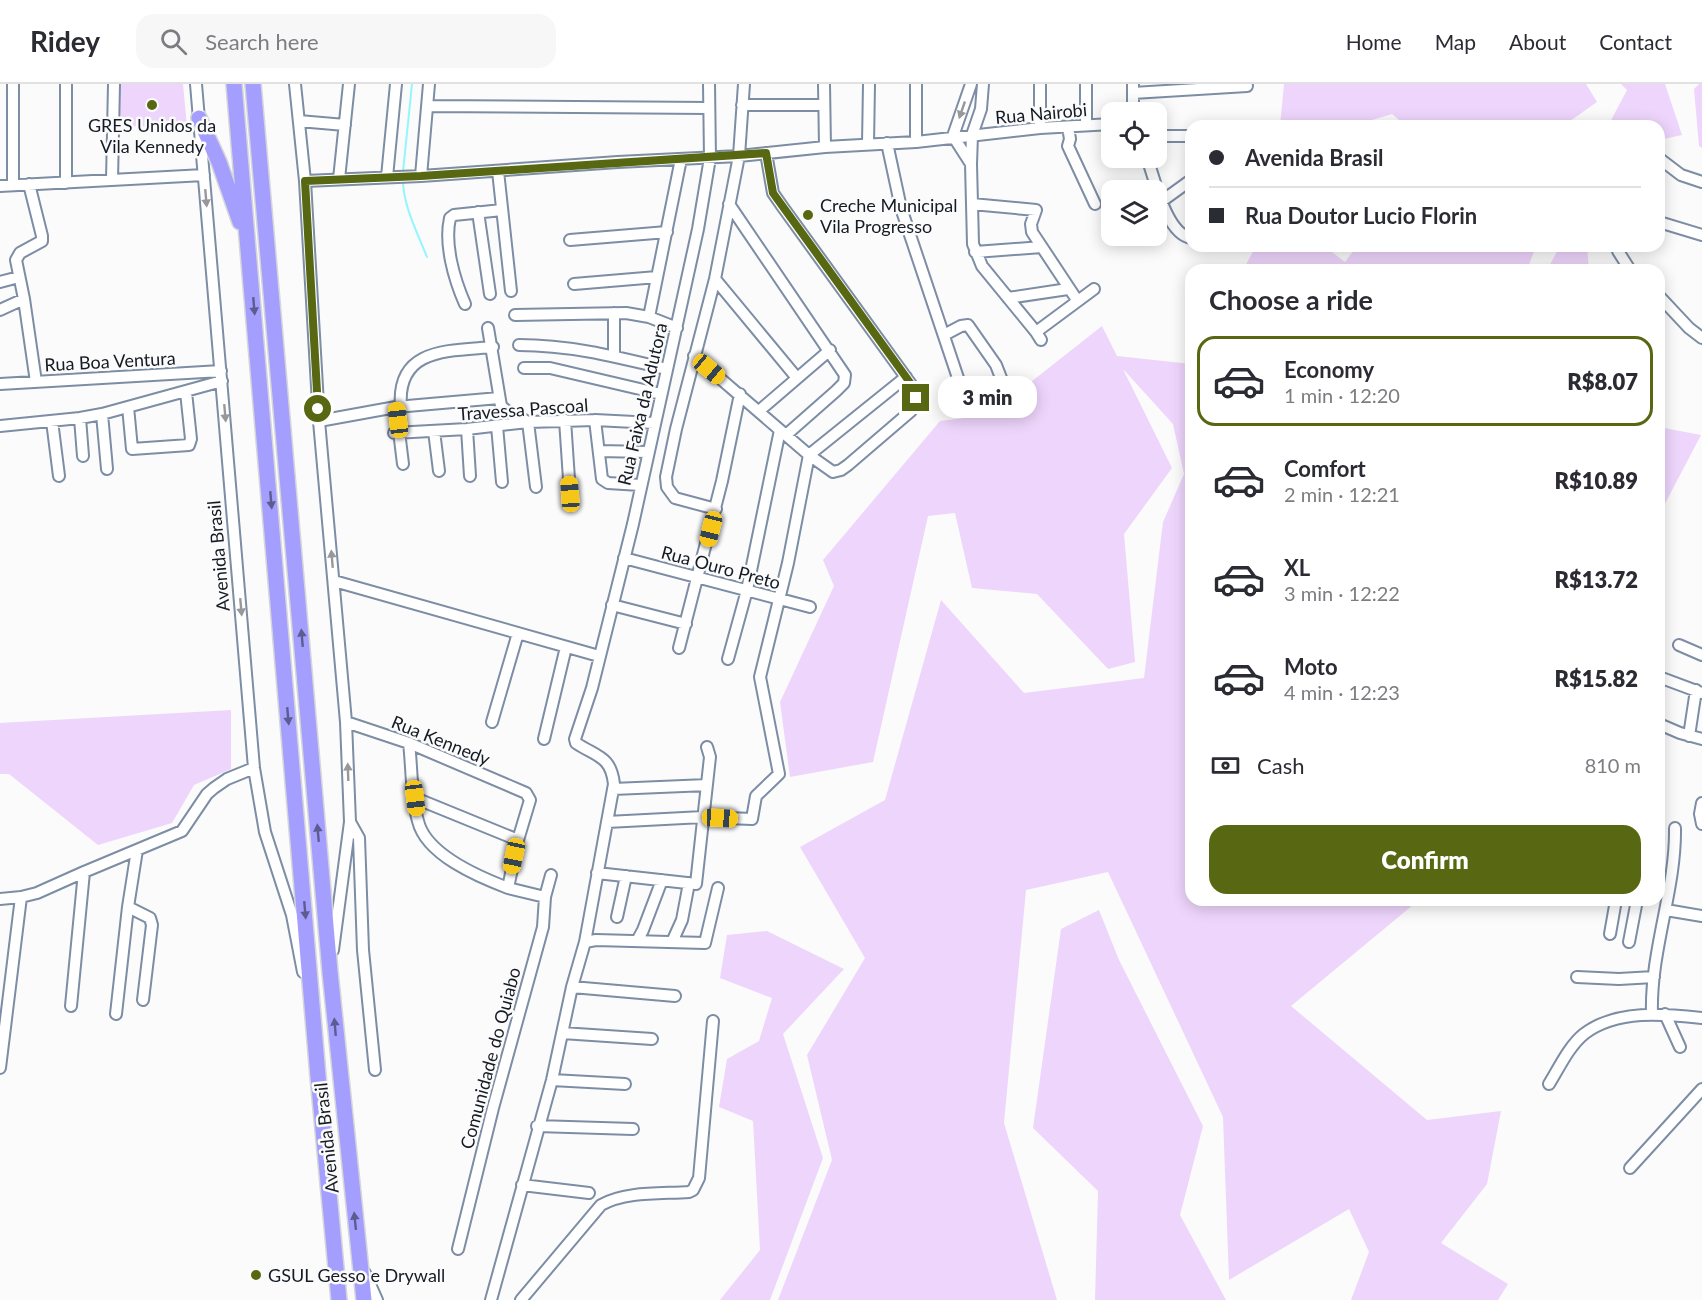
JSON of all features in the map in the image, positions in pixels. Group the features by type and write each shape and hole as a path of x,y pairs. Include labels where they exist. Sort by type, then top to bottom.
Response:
{"highway":[{"name":"Avenida Brasil","path":"234,84 339,1300"},
{"name":"Avenida Brasil","path":"253,84 330,972 364,1300"},
{"path":"254,105 258,84"},
{"path":"199,118 219,162 249,248"}],"street":[{"path":"13,84 13,185"},
{"path":"66,84 66,183"},
{"path":"112,180 114,84"},
{"name":"Avenida Brasil","path":"196,84 254,768 265,832 292,915 314,1019"},
{"name":"Avenida Brasil","path":"295,84 305,181 319,421 346,722 351,822 330,972"},
{"path":"339,179 350,84"},
{"path":"396,84 397,177"},
{"path":"421,176 429,84"},
{"name":"Rua Faixa da Adutora","path":"613,789 612,770 608,762 576,743 575,739 588,702 624,558 698,229 710,158 709,84"},
{"path":"716,509 675,498 667,487 666,468 715,279 739,156 744,84"},
{"path":"824,84 825,147"},
{"path":"868,144 869,84"},
{"path":"915,142 916,84"},
{"path":"971,84 953,136 971,164"},
{"path":"983,84 981,109 972,135 971,164 975,252 982,266 1039,336 1077,300 1094,288"},
{"path":"1040,84 1040,128"},
{"path":"1086,84 1086,125"},
{"path":"1133,88 1247,86"},
{"path":"742,105 823,105"},
{"path":"427,106 709,108"},
{"path":"299,121 345,125"},
{"name":"Rua Nairobi","path":"305,181 739,156 1101,124"},
{"path":"1068,127 1070,133 1068,146 1095,204"},
{"path":"1167,136 1185,136"},
{"path":"887,143 901,208 958,378"},
{"path":"694,356 809,455 833,472 848,465 911,411 916,395 906,377 773,193 766,153"},
{"path":"649,317 681,159"},
{"path":"1665,163 1681,175 1702,182"},
{"path":"498,171 511,291"},
{"path":"0,186 204,176"},
{"path":"29,184 42,241 17,255 36,382"},
{"path":"1167,197 1185,184"},
{"path":"728,659 747,590 783,433 837,391 844,384 845,375 729,204"},
{"path":"972,204 1036,210 1030,228 1077,300"},
{"path":"465,304 458,288 452,263 449,221 454,215 502,210"},
{"path":"478,212 490,294"},
{"path":"1167,214 1170,222 1185,235"},
{"path":"1665,224 1702,235"},
{"path":"570,240 667,232"},
{"path":"975,252 1042,247"},
{"path":"0,282 19,277"},
{"path":"574,284 657,277"},
{"path":"715,279 797,378"},
{"path":"1008,298 1068,289"},
{"path":"0,310 24,299"},
{"path":"1665,302 1689,328 1702,338"},
{"path":"614,313 614,356"},
{"path":"515,315 637,314 677,328"},
{"path":"944,335 968,325 996,365 1003,383"},
{"path":"488,328 493,347 501,406 528,422 536,488"},
{"path":"519,345 564,346 667,369"},
{"path":"403,464 396,433 401,384 407,371 420,360 437,352 493,347"},
{"path":"759,411 830,350"},
{"path":"524,368 550,368 661,394"},
{"path":"0,426 102,414 186,392 222,376"},
{"name":"Rua Boa Ventura","path":"0,384 222,376"},
{"path":"607,822 703,817 752,819 756,796 779,774 760,677 795,529 809,455 906,377"},
{"path":"128,407 132,449 189,445 191,439 186,392"},
{"path":"679,648 716,509 740,394"},
{"path":"319,421 398,407 499,398"},
{"path":"102,414 107,469"},
{"path":"80,418 83,456"},
{"path":"565,420 570,494"},
{"name":"Travessa Pascoal","path":"396,433 565,420 655,420 677,425"},
{"path":"595,420 602,479 608,483 640,485"},
{"path":"52,421 59,476"},
{"path":"497,426 502,482"},
{"path":"467,429 470,476"},
{"path":"434,431 439,471"},
{"path":"599,451 648,452"},
{"name":"Rua Ouro Preto","path":"624,558 810,607"},
{"path":"334,581 599,656"},
{"path":"612,605 686,624"},
{"path":"492,722 518,633"},
{"path":"1678,645 1702,655"},
{"path":"544,739 566,647"},
{"path":"1665,679 1699,692 1689,736"},
{"name":"Rua Kennedy","path":"346,722 409,743 523,791 530,800 518,840"},
{"path":"1665,726 1702,739"},
{"path":"409,743 417,821 433,845 471,873 513,890 545,897"},
{"path":"597,873 696,884 710,757 706,747"},
{"path":"0,899 37,894 182,831 207,794 227,779 254,768"},
{"path":"491,1300 537,1126 552,1080 572,987 585,942 613,789 707,784"},
{"path":"415,798 518,840 513,890"},
{"path":"1702,803 1700,814 1702,824"},
{"path":"351,822 359,838 363,950 375,1070"},
{"path":"1652,1014 1654,977 1675,857 1675,828"},
{"path":"116,1014 128,907 138,850"},
{"path":"71,1006 84,872"},
{"name":"Comunidade do Quiabo","path":"458,1249 493,1108 538,946 545,913 545,897 551,875"},
{"path":"617,917 626,876"},
{"path":"637,941 644,930 662,880"},
{"path":"1665,880 1671,881"},
{"path":"672,942 682,920 689,883"},
{"path":"585,942 596,940 705,943 718,888"},
{"path":"0,1068 21,897"},
{"path":"1610,934 1615,906"},
{"path":"1629,942 1636,906"},
{"path":"128,907 150,918 152,925 143,1000"},
{"path":"1666,910 1702,915"},
{"path":"1577,978 1619,980 1654,977"},
{"path":"572,987 675,996"},
{"path":"1549,1084 1572,1047 1583,1035 1597,1026 1622,1018 1652,1014 1702,1018"},
{"path":"1665,1014 1680,1047"},
{"path":"521,1300 601,1205 625,1197 689,1192 697,1185 713,1021"},
{"path":"562,1033 652,1039"},
{"path":"552,1080 626,1084"},
{"path":"1630,1168 1702,1089"},
{"path":"537,1126 633,1129"},
{"path":"522,1185 589,1193"},
{"path":"359,1258 377,1300"}],"shaded area":[{"name":"GRES Unidos da Vila Kennedy","path":"119,84 183,84 187,127 119,126"},
{"path":"1284,84 1586,84 1597,102 1572,120 1399,120 1392,114 1372,120 1281,120"},
{"path":"1621,84 1665,84 1682,135 1665,139 1665,120 1611,120 1627,90"},
{"path":"1702,84 1702,148 1699,146 1694,89"},
{"path":"1253,252 1332,252 1345,262 1352,252 1534,252 1529,264 1246,264"},
{"path":"1557,252 1588,252 1588,264 1550,264"},
{"path":"1102,326 1117,356 1185,363 1185,906 1412,906 1291,1006 1427,1120 1501,1111 1487,1184 1441,1243 1508,1284 1498,1300 1351,1300 1369,1252 1349,1209 1229,1280 1223,1117 1108,872 1026,890 1004,1123 1057,1300 778,1300 832,1160 807,1055 865,958 800,847 885,800 941,600 1024,693 1144,678 1163,522 1184,474 1173,424 1123,369 1172,468 1124,534 1135,662 1108,669 1037,594 972,588 955,513 928,516 873,762 790,777 780,702 834,586 823,560 940,421 989,415"},
{"path":"1665,428 1701,435 1665,504"},
{"path":"231,710 231,769 194,785 172,823 98,845 9,774 0,774 0,723"},
{"path":"1099,910 1119,960 1203,1126 1180,1215 1226,1300 1095,1300 1098,1191 1033,1128 1061,929"},
{"path":"767,931 844,969 783,1034 823,1158 770,1300 720,1300 760,1250 753,1121 719,1107 727,1059 759,1041 772,998 720,978 727,935"}],"waterway":[{"path":"403,172 412,84"},
{"path":"403,180 408,210 427,257"}],"place":[{"name":"GRES Unidos da Vila Kennedy","path":"152,105"},
{"name":"Creche Municipal Vila Progresso","path":"808,215"},
{"name":"GSUL Gesso e Drywall","path":"256,1275"}],"route":[{"path":"318,409 305,181 421,176 766,153 773,193 913,387 916,398"}]}
